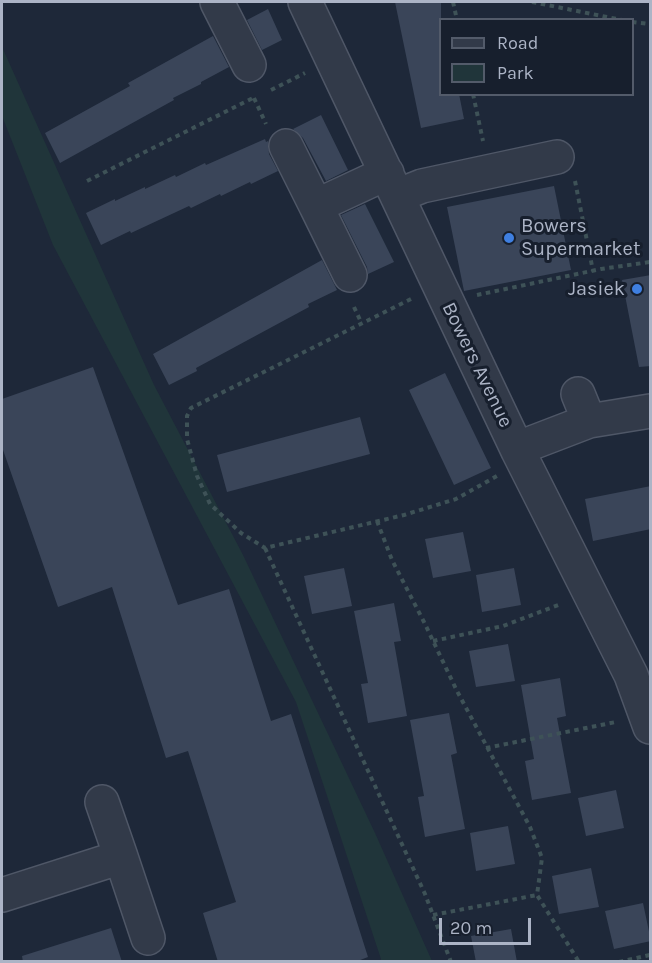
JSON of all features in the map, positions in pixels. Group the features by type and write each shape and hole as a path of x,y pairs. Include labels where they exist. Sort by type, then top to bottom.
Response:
{"street":[{"path":"217,2 249,65"},
{"name":"Bowers Avenue","path":"305,2 521,457 631,675 648,720"},
{"path":"286,146 350,275"},
{"path":"316,206 392,185 422,186 557,157"},
{"path":"521,457 530,444 584,408 651,411"},
{"path":"102,802 148,938"},
{"path":"2,895 121,857"}],"path":[{"path":"453,2 457,18"},
{"path":"532,2 612,18"},
{"path":"634,22 651,24"},
{"path":"87,181 332,60"},
{"path":"473,96 489,171"},
{"path":"557,157 569,155 593,271"},
{"path":"451,962 433,915 364,758 302,632 265,548 241,533 210,504 197,476 187,439 187,416 191,408 443,295 463,298 593,271 651,262"},
{"path":"265,548 456,499 521,457"},
{"path":"377,521 392,560 486,748 518,804 542,858 537,895 579,962"},
{"path":"433,641 503,627 550,610 588,591"},
{"path":"486,748 606,725 648,720"},
{"path":"433,915 537,895"},
{"path":"619,962 651,955"}],"green space":[{"path":"2,47 154,385 243,555 375,833 432,961 380,961 296,702 53,245 2,116"}],"building":[{"path":"395,2 441,2 439,96 459,96 464,119 421,128"},
{"path":"268,9 282,40 262,50 247,20"},
{"path":"213,36 229,67 60,163 45,133"},
{"path":"321,115 348,170 326,181 303,138 293,129"},
{"path":"265,139 266,142 268,141 269,154 278,171 191,208 189,206 101,245 86,213 115,199 115,201 175,175 176,177 205,163 206,165"},
{"name":"Bowers Supermarket","path":"554,186 571,270 464,291 447,207"},
{"path":"365,204 394,262 368,274 367,267 341,215"},
{"path":"322,260 337,290 308,304 309,307 169,385 153,354"},
{"path":"651,275 651,366 639,367 622,280"},
{"path":"93,367 178,605 229,589 271,721 291,714 368,957 355,962 218,962 203,913 236,902 188,751 166,758 112,587 58,607 2,447 2,399"},
{"path":"445,373 491,468 454,485 409,390"},
{"path":"360,417 370,454 227,492 217,455"},
{"path":"651,486 651,529 593,541 585,499"},
{"path":"463,532 471,571 433,578 425,539"},
{"path":"344,568 352,606 312,614 304,576"},
{"path":"514,568 521,605 482,612 476,575"},
{"path":"394,603 401,641 394,642 407,716 368,723 361,684 368,683 354,611"},
{"path":"508,644 515,681 476,687 469,651"},
{"path":"560,678 566,716 557,718 571,793 532,800 525,761 534,759 521,685"},
{"path":"449,713 457,753 451,755 465,829 425,837 418,797 424,796 410,720"},
{"path":"616,790 624,828 586,836 578,798"},
{"path":"508,826 515,864 476,871 470,833"},
{"path":"591,868 599,907 559,914 552,876"},
{"path":"643,903 651,941 614,949 605,911"},
{"path":"111,928 122,962 23,962 22,956"},
{"path":"511,929 517,962 476,962 471,936"}],"place":[{"name":"Bowers Supermarket","path":"509,238"},
{"name":"Jasiek","path":"637,289"}]}
